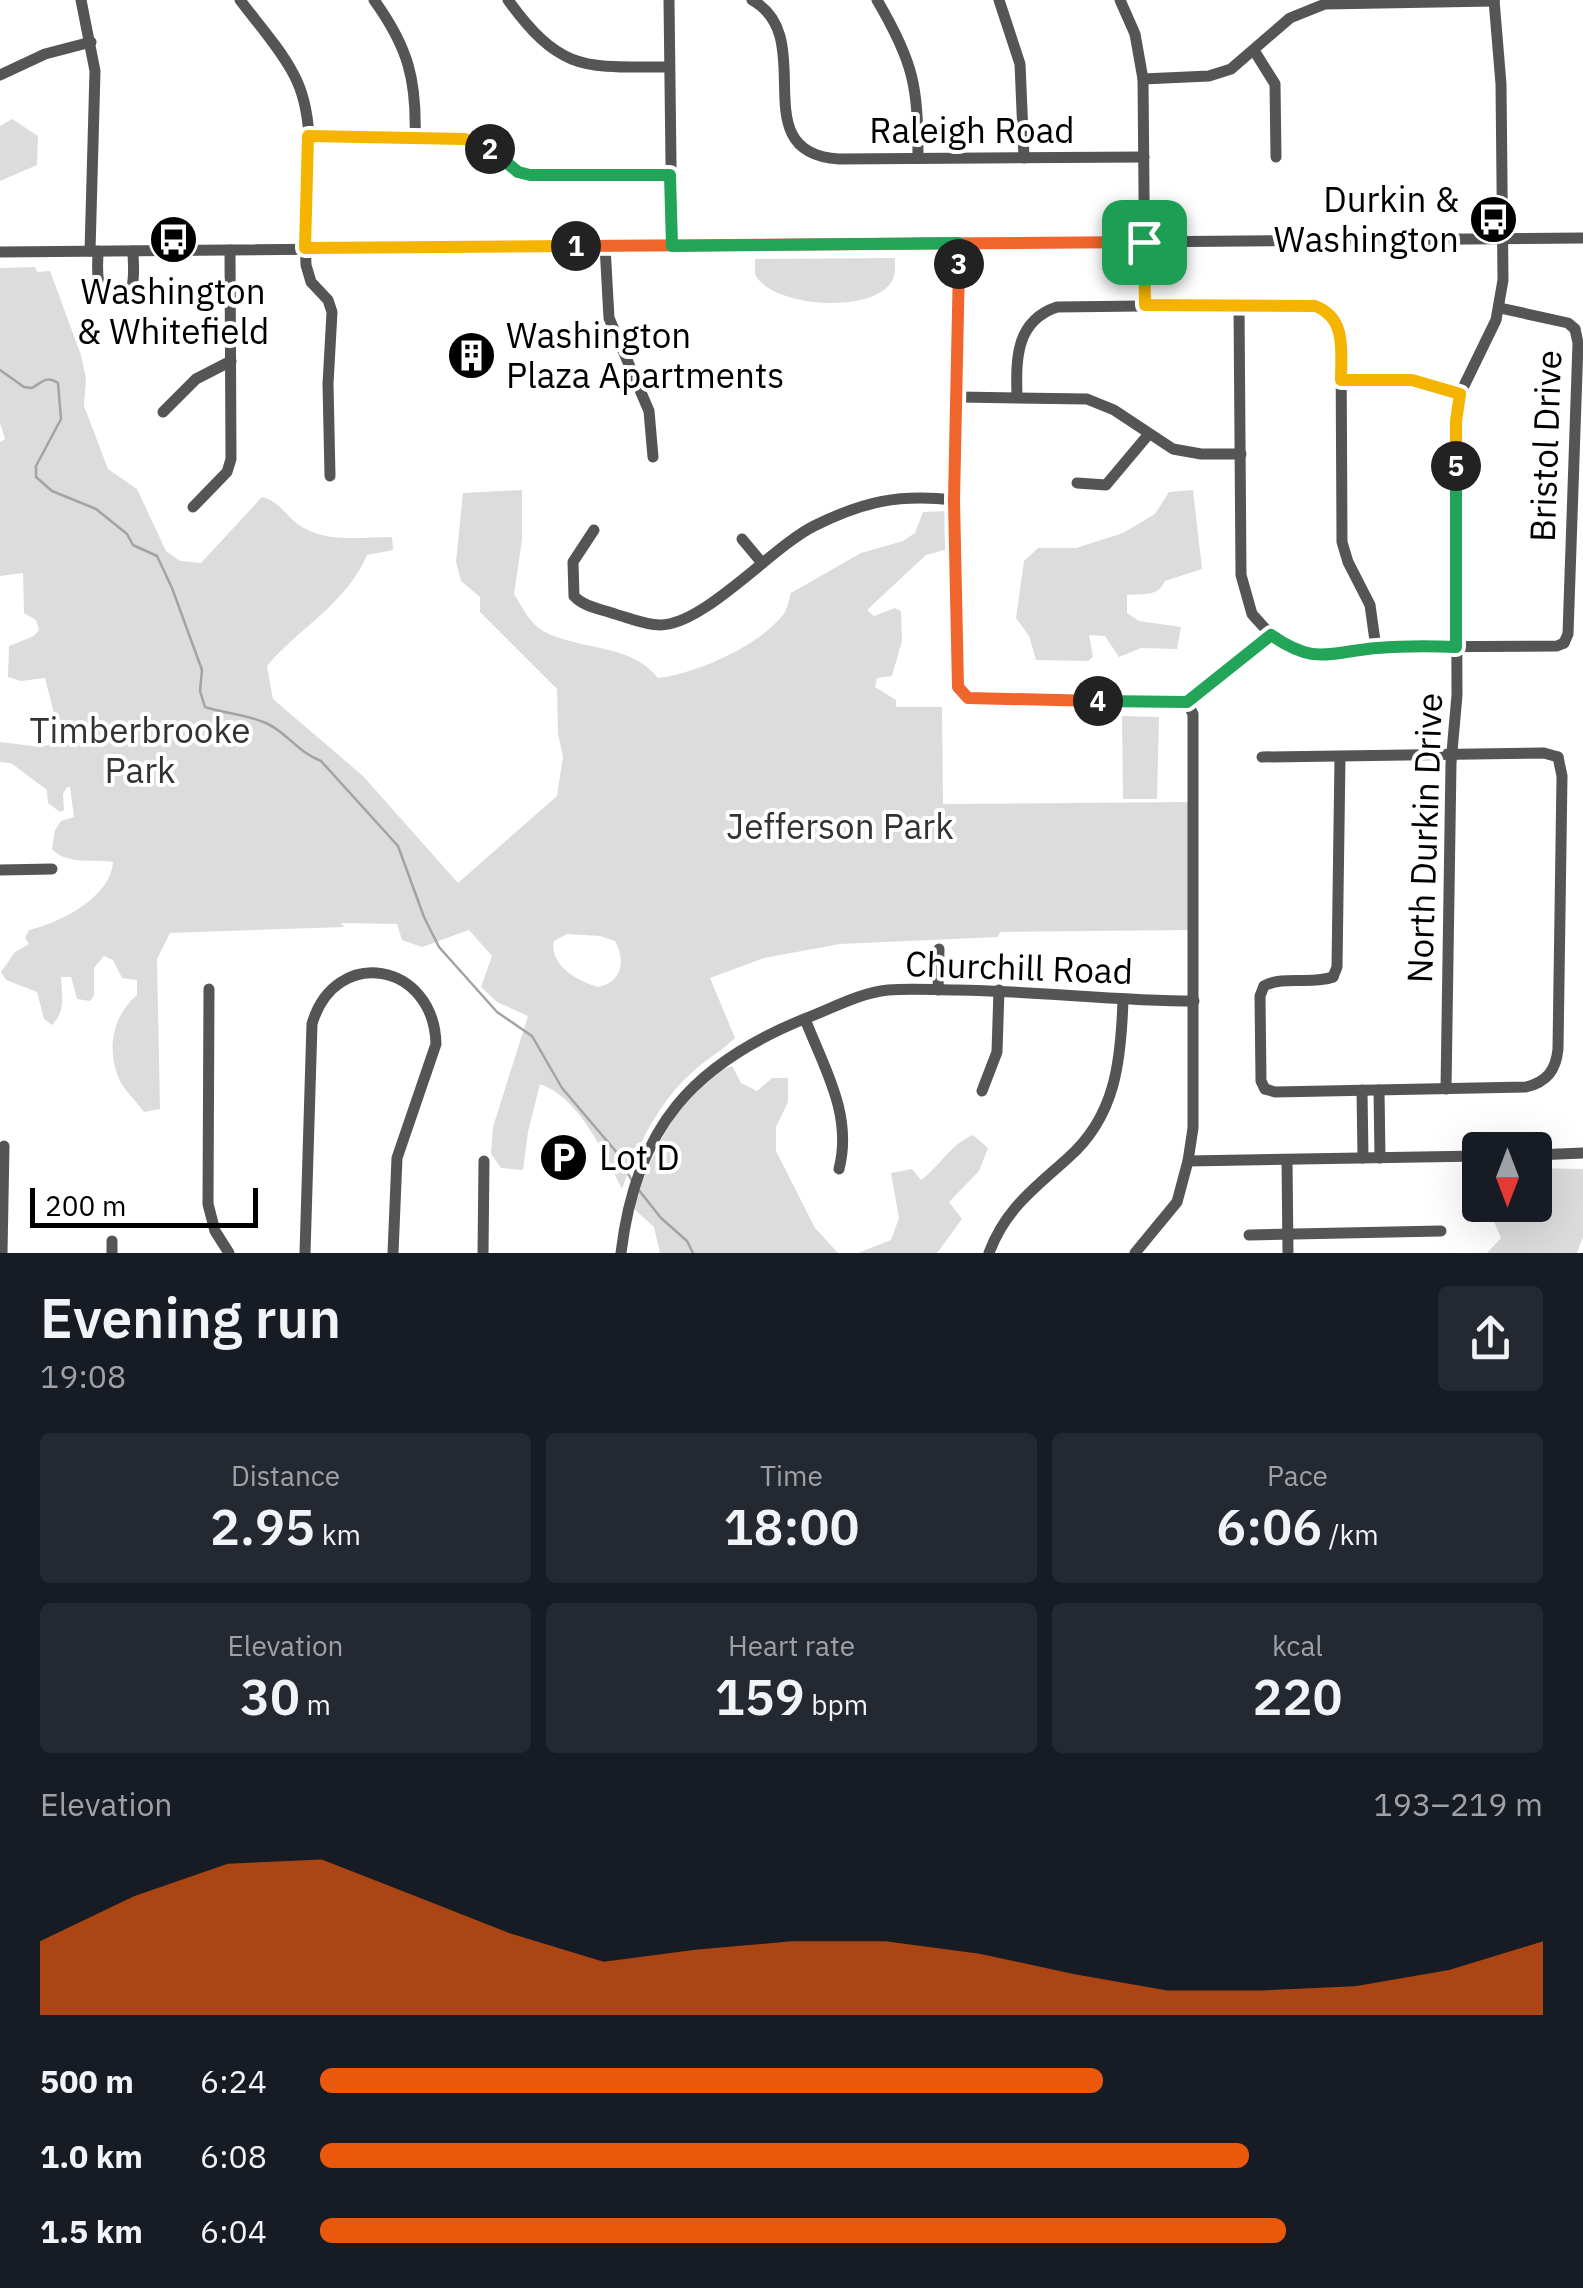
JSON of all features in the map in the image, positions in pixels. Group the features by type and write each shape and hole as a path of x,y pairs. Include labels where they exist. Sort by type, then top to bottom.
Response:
{"street":[{"path":"81,0 92,42 94,251 98,283 104,293 116,298 132,287 133,251"},
{"path":"240,0 296,78 305,105 308,276 328,300 332,312 328,384 330,476"},
{"path":"374,0 394,27 412,74 415,138"},
{"path":"508,0 547,47 577,62 600,68 669,67"},
{"path":"669,0 672,246"},
{"name":"Raleigh Road","path":"752,0 767,10 779,27 784,49 785,113 791,131 804,147 830,159 1144,157"},
{"path":"877,0 914,75 919,116 918,158"},
{"path":"999,0 1022,79 1024,158"},
{"path":"1120,0 1136,34 1143,79 1145,305"},
{"path":"1143,79 1220,73 1254,52 1290,18 1325,4 1494,0"},
{"name":"North Durkin Drive","path":"1446,1089 1451,755 1457,695 1456,421 1460,394 1500,308 1501,84 1494,0"},
{"path":"0,75 45,54 92,42"},
{"path":"1254,52 1275,84 1276,157"},
{"path":"308,136 476,142 493,150 518,172 530,175 670,175"},
{"path":"0,252 1583,238"},
{"path":"959,243 954,500 958,687 968,698 1187,702 1271,635"},
{"path":"605,246 608,318 645,398 651,420 652,458"},
{"path":"193,507 227,472 231,460 230,250"},
{"path":"1240,304 1243,586 1252,614 1271,635 1295,650 1323,656 1376,648 1456,647"},
{"path":"1016,397 1018,349 1023,334 1038,316 1068,306 1304,304 1331,314 1341,334 1342,542 1370,605 1376,648"},
{"name":"Bristol Drive","path":"1456,647 1566,645 1568,634 1578,326 1500,308"},
{"path":"163,412 196,379 231,361"},
{"path":"1341,380 1412,380 1460,394"},
{"path":"959,397 1087,399 1114,410 1173,450 1241,454"},
{"path":"1077,483 1106,484 1148,435"},
{"path":"594,530 573,562 574,596 592,607 650,624 671,624 685,618 811,527 866,504 910,496 954,500"},
{"path":"742,539 762,563"},
{"path":"1135,1253 1173,1208 1188,1161 1194,1103 1193,714 1187,702"},
{"path":"1262,758 1340,756 1560,755 1558,1049 1555,1066 1547,1078 1526,1088 1263,1090 1262,984 1335,978 1340,756"},
{"path":"0,870 52,868"},
{"path":"938,949 938,990"},
{"path":"305,1253 312,1024 319,1004 338,984 372,973 410,984 425,1000 435,1026 436,1044 397,1158 393,1253"},
{"path":"209,988 208,1204 215,1231 229,1253"},
{"path":"982,1091 997,1052 999,990"},
{"name":"Churchill Road","path":"621,1253 630,1199 642,1162 670,1113 723,1060 805,1019 872,993 999,990 1122,1000 1194,1001"},
{"path":"989,1253 1016,1205 1082,1145 1102,1116 1112,1095 1120,1058 1122,1000"},
{"path":"805,1019 841,1108 844,1151 840,1168"},
{"path":"1362,1090 1363,1158"},
{"path":"1379,1090 1380,1158"},
{"path":"2,1253 4,1146"},
{"path":"1552,1154 1583,1153"},
{"path":"1188,1161 1462,1156"},
{"path":"1287,1160 1288,1253"},
{"path":"483,1253 484,1161"},
{"path":"1249,1235 1441,1231"}],"green space":[{"path":"12,119 38,136 37,165 0,181 0,126"},
{"path":"895,258 892,281 881,292 844,302 822,303 780,294 755,274 755,259"},
{"path":"35,267 37,272 50,271 81,355 86,379 84,406 108,469 137,489 166,551 180,561 201,563 262,497 312,532 346,538 392,537 393,550 367,555 347,588 267,666 273,699 363,776 458,883 557,796 563,757 557,689 480,612 480,597 461,581 456,562 463,493 522,490 522,540 514,594 534,624 557,637 634,659 658,678 690,671 742,648 783,615 791,593 861,553 903,541 915,533 923,512 949,511 948,549 926,555 867,610 874,616 895,608 901,611 902,641 892,676 877,678 875,687 896,700 896,707 942,707 943,804 1188,802 1189,930 1000,932 998,937 840,944 764,958 710,978 735,1038 684,1080 661,1108 622,1189 579,1114 555,1091 540,1084 523,1170 501,1168 491,1154 493,1127 528,1016 497,1002 481,987 492,956 469,930 422,947 402,940 397,924 341,923 344,927 170,933 157,959 160,1109 144,1112 121,1083 113,1056 117,1022 137,995 137,980 122,978 113,960 104,956 94,968 94,996 90,1001 77,999 71,977 61,977 61,1009 52,1025 44,1019 37,992 6,980 1,972 15,952 29,944 25,938 29,930 69,915 94,897 110,875 113,862 72,859 52,849 61,821 74,817 70,787 63,794 64,810 60,812 48,803 47,790 11,763 0,762 0,742 41,747 54,743 55,726 45,678 21,681 8,677 9,646 39,630 36,620 24,613 23,573 0,576 0,442 5,439 0,423 0,268","holes":["567,934 615,941 621,963 617,976 598,987 560,965 554,941"]},
{"path":"1193,490 1202,569 1165,581 1154,592 1127,595 1127,613 1139,621 1181,627 1177,649 1141,648 1119,657 1105,636 1089,635 1093,657 1088,661 1036,660 1029,636 1016,618 1024,561 1038,548 1076,548 1123,533 1155,514 1169,492"},
{"path":"1122,716 1159,717 1157,799 1123,799"},
{"path":"732,1066 741,1083 757,1091 772,1078 788,1078 788,1102 776,1127 776,1151 815,1228 838,1253 660,1253 654,1227 633,1208 658,1146 682,1106 714,1075"},
{"path":"973,1135 988,1148 979,1171 949,1202 962,1219 937,1253 858,1253 891,1240 899,1218 891,1173 912,1169 921,1180 958,1144"},
{"path":"1552,1168 1583,1169 1583,1237 1577,1253 1487,1253 1501,1238 1494,1222 1552,1222"}],"waterway":[{"path":"0,370 24,387 32,388 48,379 58,383 61,419 36,466 36,477 52,491 96,509 127,534 133,545 157,556 202,670 200,691 205,707 268,724 321,761 398,846 439,947 497,1012 532,1036 562,1088 618,1154 633,1183"},
{"path":"638,1189 661,1218 687,1241 693,1253"}],"place":[{"name":"Durkin & Washington","path":"1494,220"},
{"name":"Washington & Whitefield","path":"173,240"},
{"name":"Washington Plaza Apartments","path":"471,356"},
{"name":"Lot D","path":"564,1158"}],"route":[{"path":"1144,242 1056,242 900,244 672,246 305,248 308,136 465,139 485,145 518,172 540,176 670,175 672,246 959,243 959,397 954,500 958,559 956,652 958,687 968,698 1187,702 1271,635 1295,650 1323,656 1376,648 1456,647 1456,421 1460,394 1412,380 1341,380 1339,328 1331,314 1315,306 1145,305 1144,242"}],"park label":[{"name":"Timberbrooke Park","path":"140,751"},
{"name":"Jefferson Park","path":"840,827"}]}
